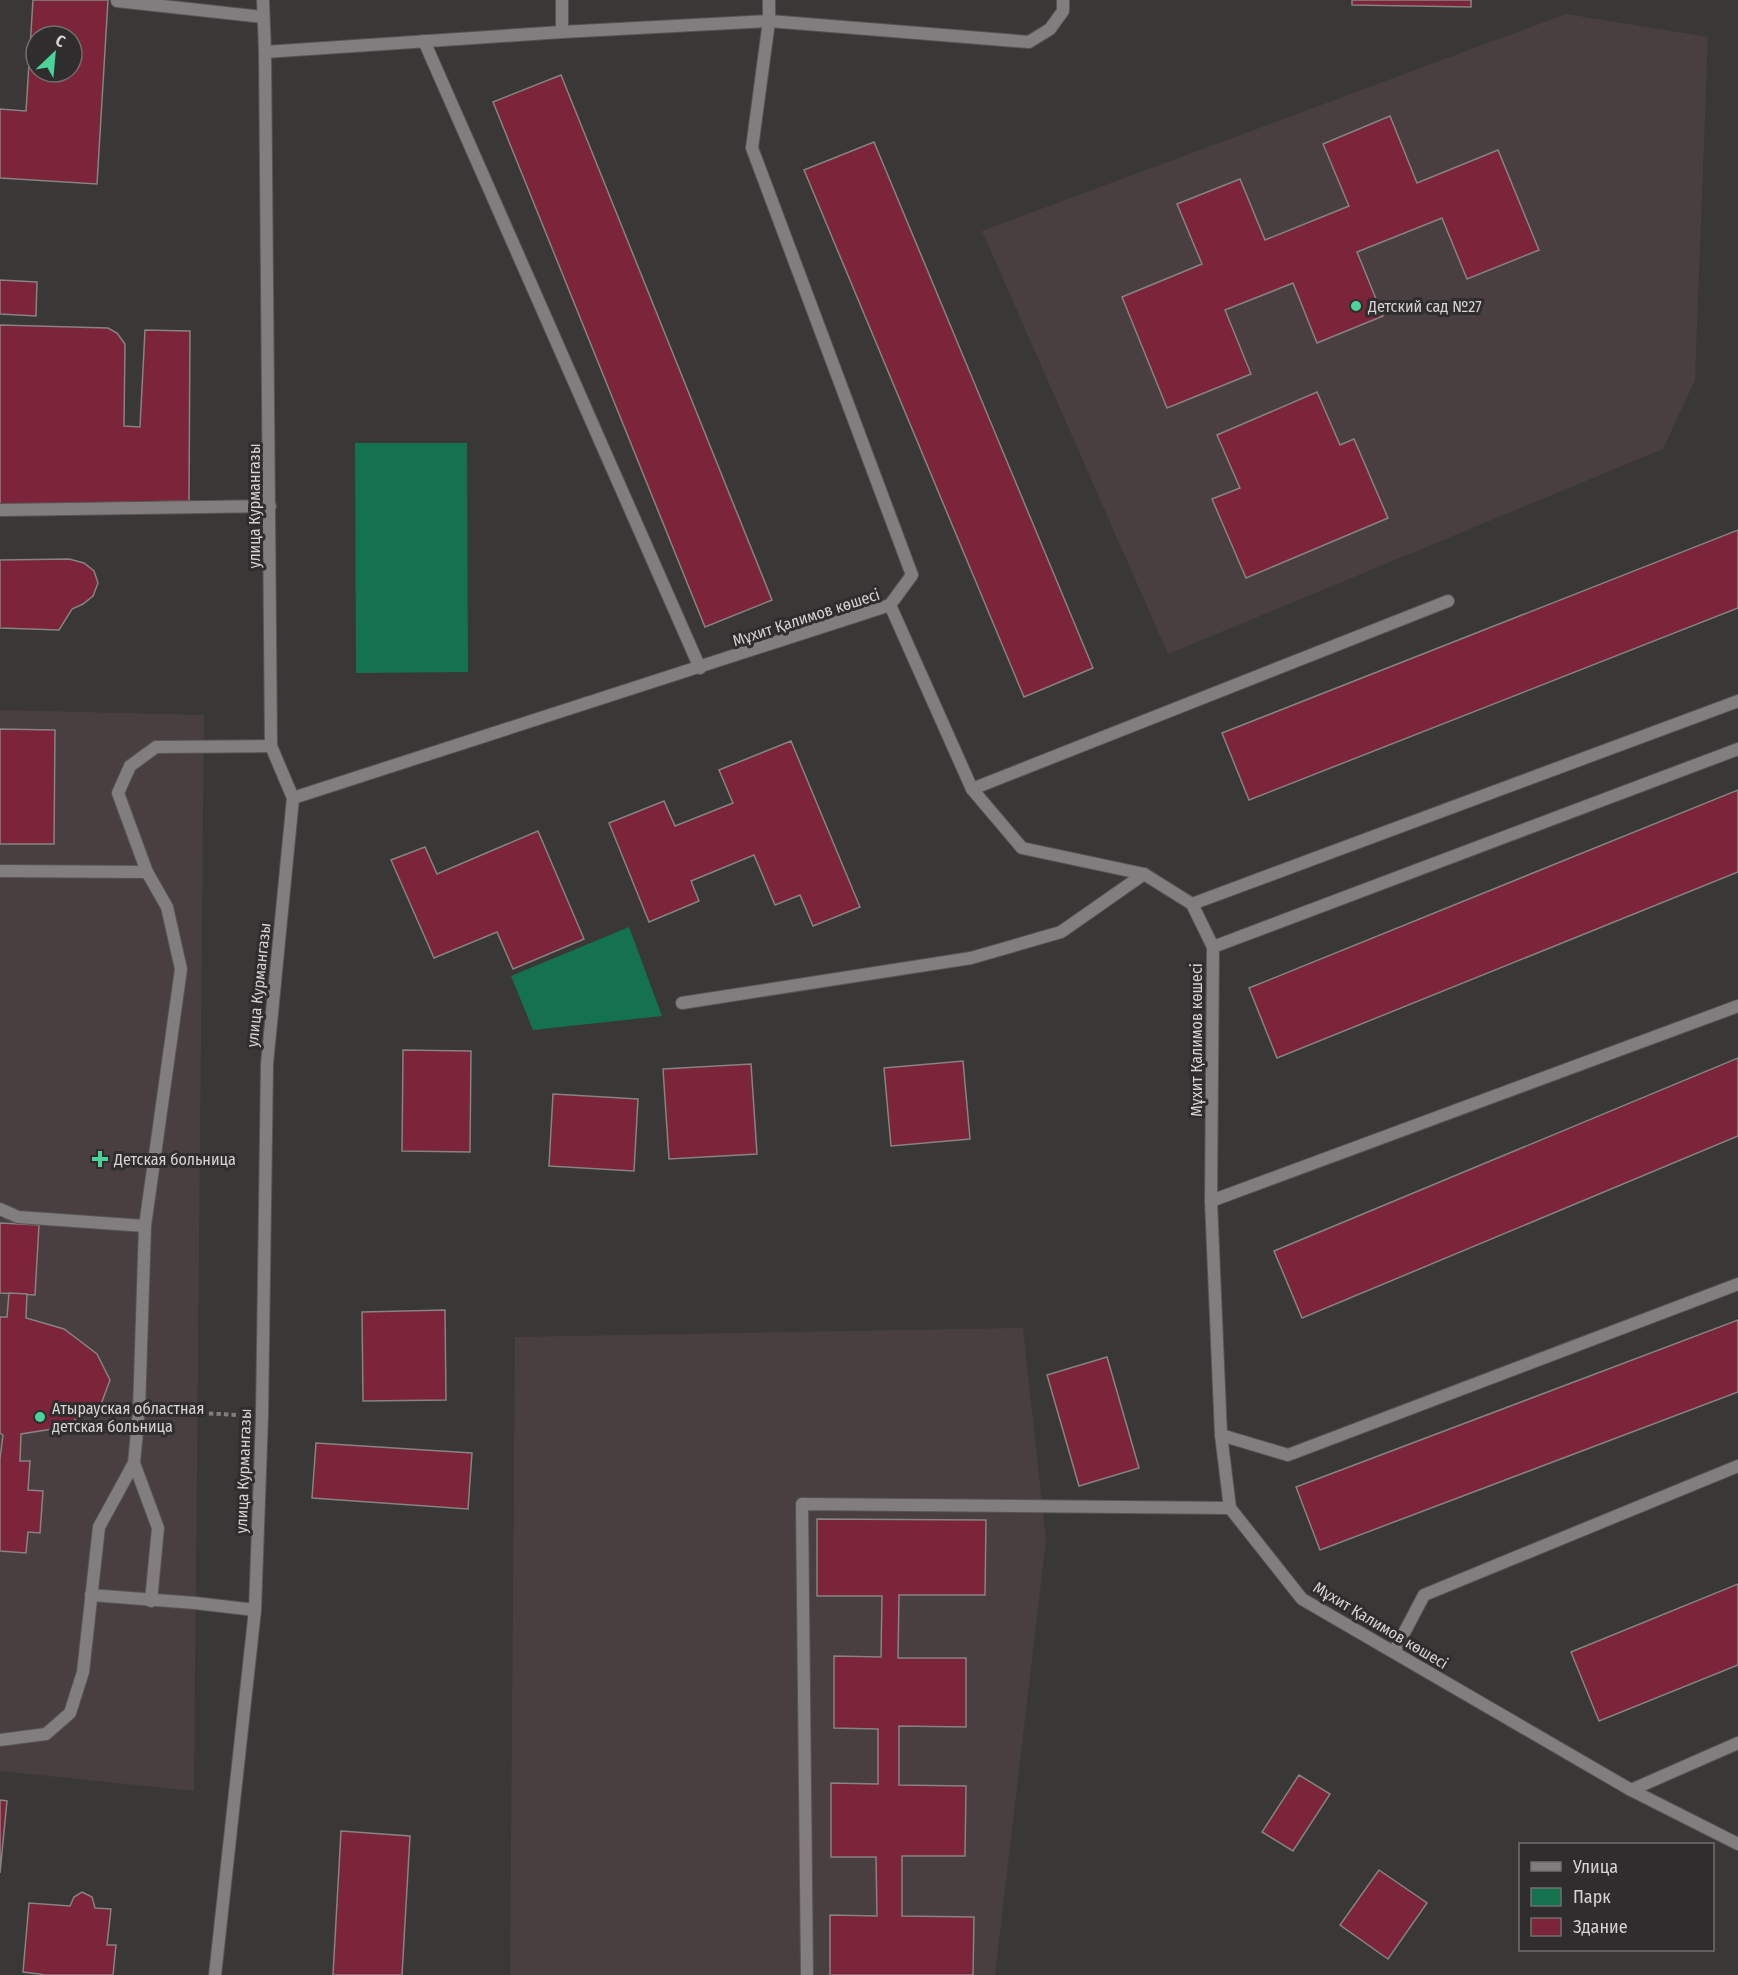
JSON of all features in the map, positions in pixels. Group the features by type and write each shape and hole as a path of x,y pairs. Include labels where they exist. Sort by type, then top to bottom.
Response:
{"street":[{"name":"улица Курмангазы","path":"214,1975 255,1610 262,1416 267,1064 293,798 271,746 266,52 263,0"},
{"path":"562,0 562,32"},
{"path":"769,0 769,21 752,148 912,575 890,605"},
{"path":"266,52 769,21 1029,42 1050,29 1063,10 1063,0"},
{"path":"117,1 263,17"},
{"path":"424,41 700,668"},
{"path":"0,510 270,506"},
{"path":"972,789 1448,601"},
{"name":"Мұхит Қалимов көшесі","path":"293,798 890,605 972,789 1022,848 1144,874 1192,904 1213,947 1211,1201 1221,1435 1230,1508 1302,1599 1631,1790 1738,1844"},
{"path":"1192,904 1738,701"},
{"path":"0,1740 46,1734 70,1713 83,1672 99,1527 134,1463 139,1410 145,1226 181,969 167,907 147,872 118,794 130,766 156,747 271,746"},
{"path":"1213,947 1738,749"},
{"path":"0,870 147,872"},
{"path":"682,1003 971,958 1061,932 1144,874"},
{"path":"1211,1201 1738,1006"},
{"path":"0,1209 18,1217 145,1226"},
{"path":"1221,1435 1288,1455 1738,1284"},
{"path":"134,1463 158,1528 151,1600"},
{"path":"1394,1652 1424,1595 1738,1466"},
{"path":"807,1975 802,1504 1230,1508"},
{"path":"91,1595 255,1610"},
{"path":"1631,1790 1738,1743"}],"path":[{"path":"139,1410 262,1416"}],"shaded area":[{"name":"Детский сад №27","path":"1566,14 1708,37 1695,380 1663,449 1168,654 982,231"},
{"name":"Детская больница","path":"0,710 204,715 194,1791 0,1771"},
{"path":"1023,1328 1046,1540 995,1975 510,1975 515,1337"}],"green space":[{"path":"355,443 467,443 468,672 356,673"},
{"path":"629,927 662,1016 533,1030 511,976"}],"building":[{"path":"33,0 108,0 97,184 0,178 0,109 26,111 28,84 84,84 84,24 31,24"},
{"path":"1352,0 1471,0 1471,7 1352,5"},
{"path":"561,75 772,600 705,627 493,102"},
{"path":"1390,116 1417,183 1498,150 1539,250 1467,279 1442,218 1357,252 1383,316 1317,343 1293,283 1225,310 1251,374 1167,408 1122,297 1202,264 1177,204 1240,179 1265,240 1349,206 1323,144"},
{"path":"874,142 1093,668 1024,697 804,170"},
{"path":"0,280 37,282 36,316 0,314"},
{"path":"0,325 108,328 117,333 125,344 124,426 140,427 145,330 190,331 189,501 0,505"},
{"path":"1317,392 1340,445 1354,439 1388,518 1246,578 1212,499 1240,488 1217,435"},
{"path":"1738,530 1738,608 1249,800 1222,733"},
{"path":"69,559 84,563 94,571 98,583 93,596 72,609 59,630 0,628 0,560"},
{"path":"0,729 55,730 54,844 0,844"},
{"path":"791,741 860,907 813,926 800,895 775,905 754,855 691,881 699,901 649,922 609,823 664,801 675,826 733,803 719,770"},
{"path":"1738,790 1738,872 1277,1058 1249,988"},
{"path":"538,831 584,939 513,969 497,932 434,958 391,860 425,847 437,874"},
{"path":"403,1050 471,1051 470,1152 402,1151"},
{"path":"1738,1058 1738,1136 1302,1318 1274,1251"},
{"path":"963,1061 970,1139 891,1146 884,1068"},
{"path":"751,1064 757,1154 669,1159 663,1069"},
{"path":"553,1094 638,1099 634,1171 549,1166"},
{"path":"0,1223 39,1225 35,1295 0,1293"},
{"name":"Атырауская областная детская больница","path":"9,1293 27,1294 26,1318 64,1329 97,1354 110,1380 100,1407 59,1428 21,1434 20,1461 30,1461 28,1490 43,1491 40,1533 28,1532 26,1553 0,1551 0,1459 3,1435 0,1433 0,1317 7,1317"},
{"path":"445,1310 446,1400 363,1401 362,1312"},
{"path":"1738,1320 1738,1392 1320,1550 1296,1487"},
{"path":"1107,1357 1139,1468 1079,1486 1047,1375"},
{"path":"316,1443 472,1453 468,1509 312,1498"},
{"path":"817,1519 986,1520 985,1595 899,1595 898,1658 966,1658 966,1727 899,1726 899,1785 966,1786 965,1856 902,1856 902,1916 974,1917 973,1975 830,1975 830,1915 877,1916 876,1857 831,1857 831,1783 878,1784 878,1729 834,1728 834,1656 881,1657 882,1596 817,1596"},
{"path":"1738,1584 1738,1665 1599,1721 1571,1652"},
{"path":"1299,1775 1330,1794 1293,1851 1262,1832"},
{"path":"0,1800 7,1801 0,1873"},
{"path":"341,1831 410,1836 402,1975 333,1975"},
{"path":"1379,1870 1427,1903 1388,1959 1340,1925"},
{"path":"82,1892 92,1897 95,1908 111,1909 107,1945 116,1945 113,1975 46,1975 23,1972 29,1903 70,1906 74,1897"}],"place":[{"name":"Детский сад №27","path":"1356,306"},
{"name":"Детская больница","path":"100,1159"},
{"name":"Атырауская областная детская больница","path":"40,1417"}]}
